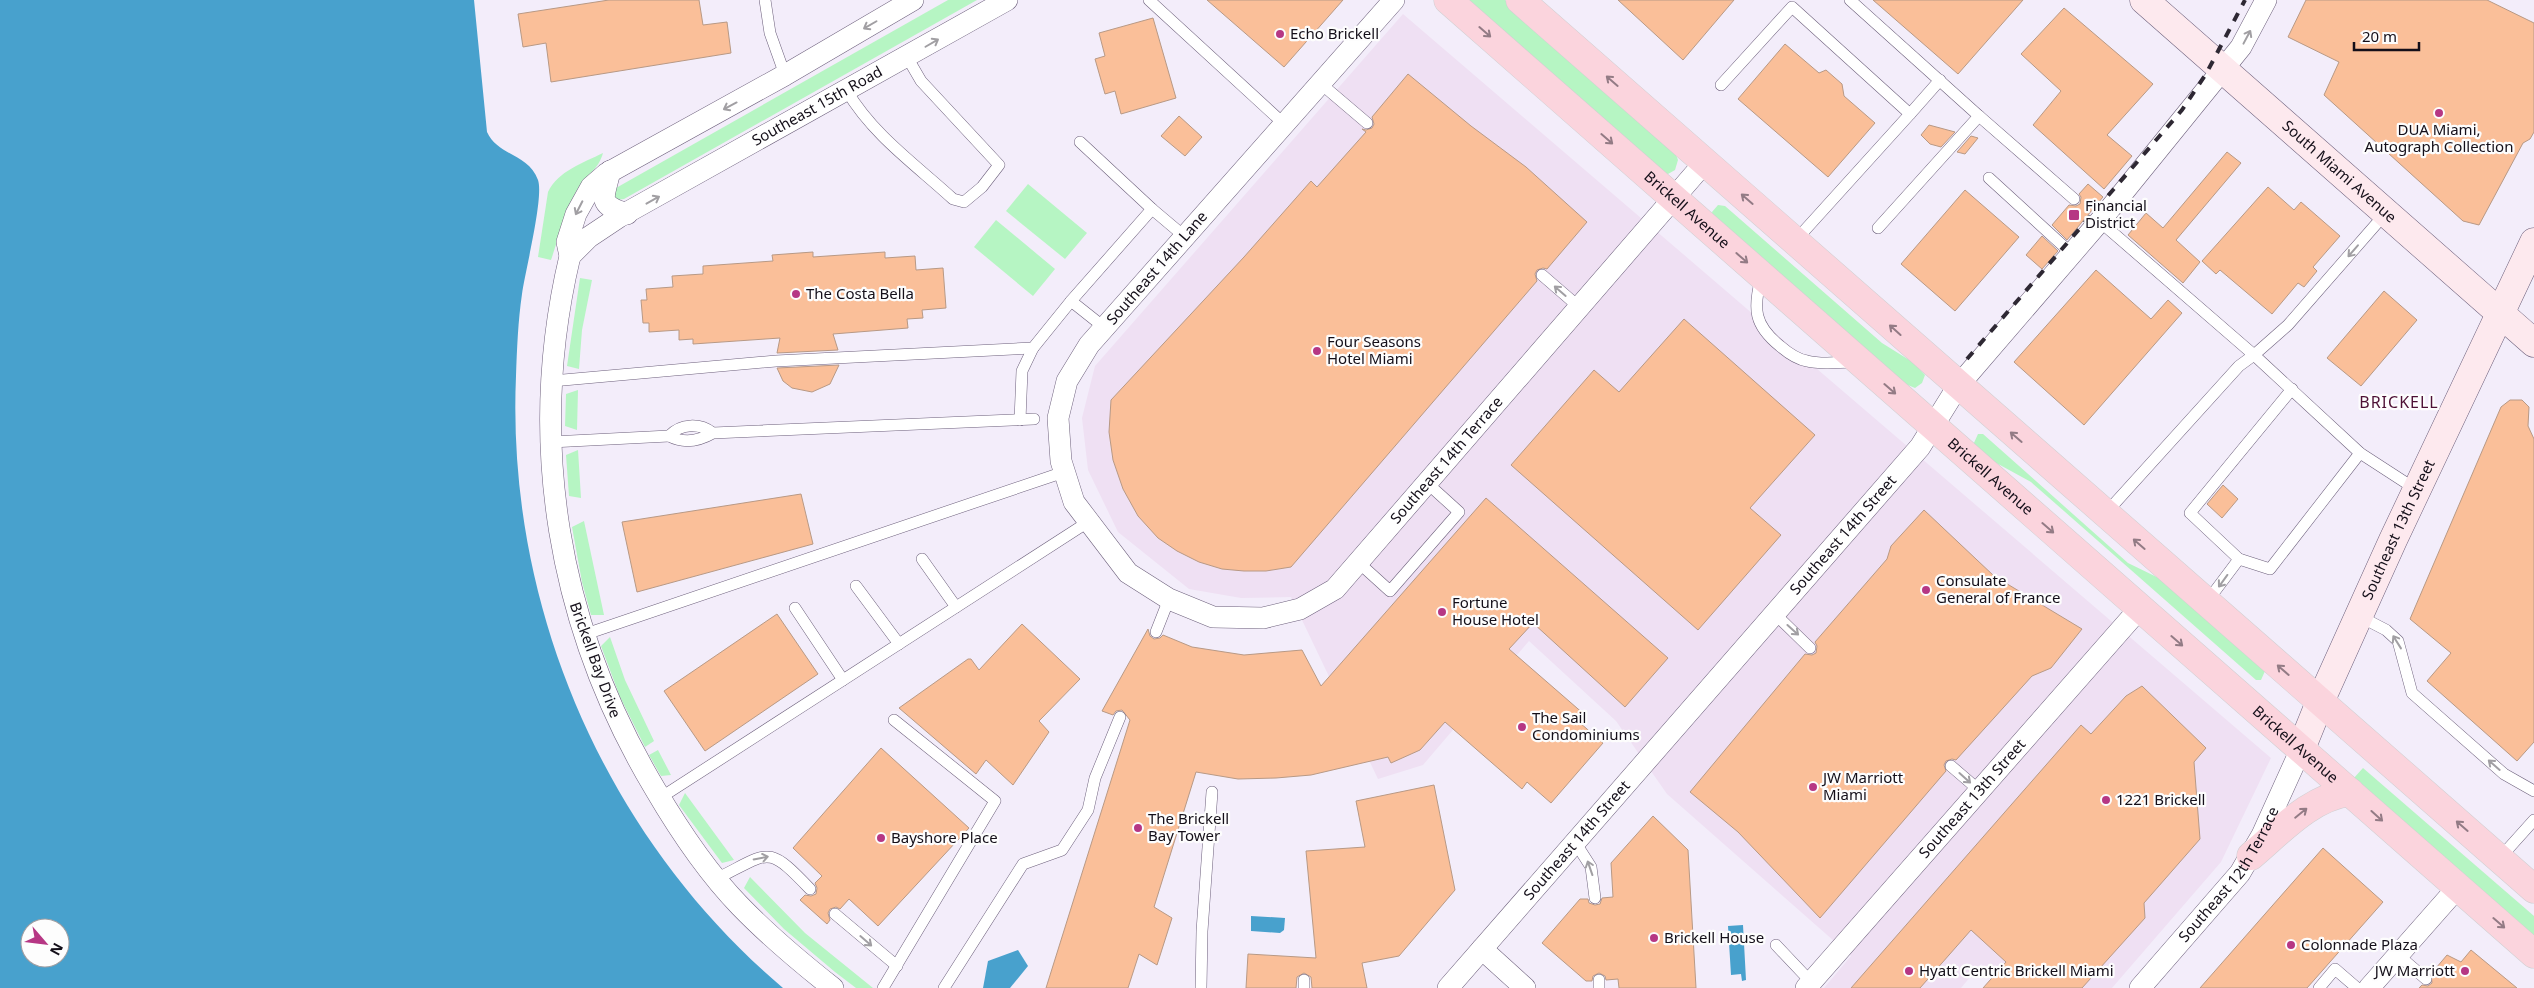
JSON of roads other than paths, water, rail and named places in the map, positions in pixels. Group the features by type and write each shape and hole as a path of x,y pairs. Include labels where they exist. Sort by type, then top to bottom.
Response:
{"main road":[{"name":"Brickell Avenue","path":"1448,0 2534,954"},
{"path":"1520,0 2206,604 2534,889"},
{"name":"South Miami Avenue","path":"2144,0 2385,214 2534,343"},
{"name":"Southeast 13th Street","path":"2301,749 2359,616 2534,242"},
{"path":"2251,856 2312,805 2334,794 2350,792"}],"street":[{"path":"570,256 567,242 576,214 591,187 610,171 785,75 912,0"},
{"name":"Southeast 15th Road","path":"570,256 596,231 1007,0"},
{"name":"Southeast 14th Lane","path":"1128,573 1074,502 1064,472 1061,461 1058,418 1067,381 1089,346 1104,328 1394,0"},
{"name":"Southeast 14th Street","path":"1448,988 1920,447 1958,386 2071,254 2096,218 2241,47 2266,0"},
{"name":"Southeast 14th Terrace","path":"1128,573 1169,599 1214,617 1263,618 1300,609 1335,589 1706,162"},
{"path":"610,171 603,193 604,200 611,208 628,214"},
{"name":"Brickell Bay Drive","path":"570,256 556,330 552,381 552,442 559,537 568,581 583,635 623,733 684,836 738,904 780,944 833,988"},
{"name":"Southeast 13th Street","path":"1808,985 2140,608"},
{"name":"Southeast 12th Terrace","path":"2140,988 2240,873 2251,856 2301,749"},
{"path":"2368,988 2458,887"},
{"path":"1482,950 1525,988"}],"lane":[{"path":"765,0 770,33 785,75"},
{"path":"1148,0 1284,124"},
{"path":"1850,0 2074,199"},
{"path":"1721,85 1792,7 1910,114"},
{"path":"847,91 862,115 887,140 954,198 964,202 982,187 999,165 921,80 907,57"},
{"path":"1795,241 1940,80"},
{"path":"1320,83 1367,123"},
{"path":"1878,228 1979,116"},
{"path":"1080,142 1184,236"},
{"path":"1989,178 2071,254"},
{"path":"1020,420 1022,371 1033,348 1071,301 1152,209"},
{"path":"2105,514 2239,366 2288,325 2385,214"},
{"path":"2096,218 2254,354 2360,453 2417,490"},
{"path":"1542,275 1579,307"},
{"path":"1762,276 1756,310 1760,326 1768,337 1790,355 1806,361 1820,363 1859,362"},
{"path":"1071,301 1104,328"},
{"path":"552,381 776,361 1033,348"},
{"path":"2292,389 2190,513 2239,559 2270,569 2360,453"},
{"path":"552,442 669,436 677,428 700,425 713,433 1034,419"},
{"path":"583,635 1064,472"},
{"path":"1358,562 1390,591 1459,512 1427,483"},
{"path":"660,798 1088,522"},
{"path":"922,559 956,607"},
{"path":"2206,604 2239,559"},
{"path":"856,586 899,644"},
{"path":"1156,632 1169,599"},
{"path":"795,608 843,680"},
{"path":"1774,614 1810,648"},
{"path":"2359,616 2386,630 2398,641 2412,693 2504,774 2534,792"},
{"path":"944,988 1023,864 1062,850 1088,810 1096,778 1120,717"},
{"path":"883,988 995,800 894,720"},
{"path":"1951,766 1980,791"},
{"path":"1201,988 1202,931 1212,792"},
{"path":"2499,858 2534,820"},
{"path":"1575,842 1591,867 1595,898"},
{"path":"718,878 758,856 771,856 785,862 810,889"},
{"path":"835,914 896,966"},
{"path":"1776,945 1808,985"},
{"path":"2398,955 2426,980"},
{"path":"2319,988 2335,969 2357,988"}],"water":[{"path":"0,0 474,0 487,132 498,146 528,165 534,171 538,180 536,218 522,294 519,325 516,376 517,463 529,548 549,632 579,713 618,790 665,862 720,928 783,988 0,988"},
{"path":"1251,916 1285,918 1284,930 1280,933 1251,931"},
{"path":"1743,925 1746,980 1742,981 1741,974 1731,975 1728,926"},
{"path":"1018,950 1028,966 1010,988 983,988 988,961"}],"railway":[{"path":"1967,359 2182,110 2206,74 2245,0"}],"place":[{"name":"Echo Brickell","path":"1280,34"},
{"name":"DUA Miami, Autograph Collection","path":"2439,113"},
{"name":"Financial District","path":"2074,215"},
{"name":"The Costa Bella","path":"796,294"},
{"name":"Four Seasons Hotel Miami","path":"1317,351"},
{"name":"Consulate General of France","path":"1926,590"},
{"name":"Fortune House Hotel","path":"1442,612"},
{"name":"The Sail Condominiums","path":"1522,727"},
{"name":"JW Marriott Miami","path":"1813,787"},
{"name":"1221 Brickell","path":"2106,800"},
{"name":"The Brickell Bay Tower","path":"1138,828"},
{"name":"Bayshore Place","path":"881,838"},
{"name":"Brickell House","path":"1654,938"},
{"name":"Colonnade Plaza","path":"2291,945"},
{"name":"Hyatt Centric Brickell Miami","path":"1909,971"},
{"name":"JW Marriott","path":"2465,971"}],"district":[{"name":"BRICKELL","path":"2399,402"}]}
